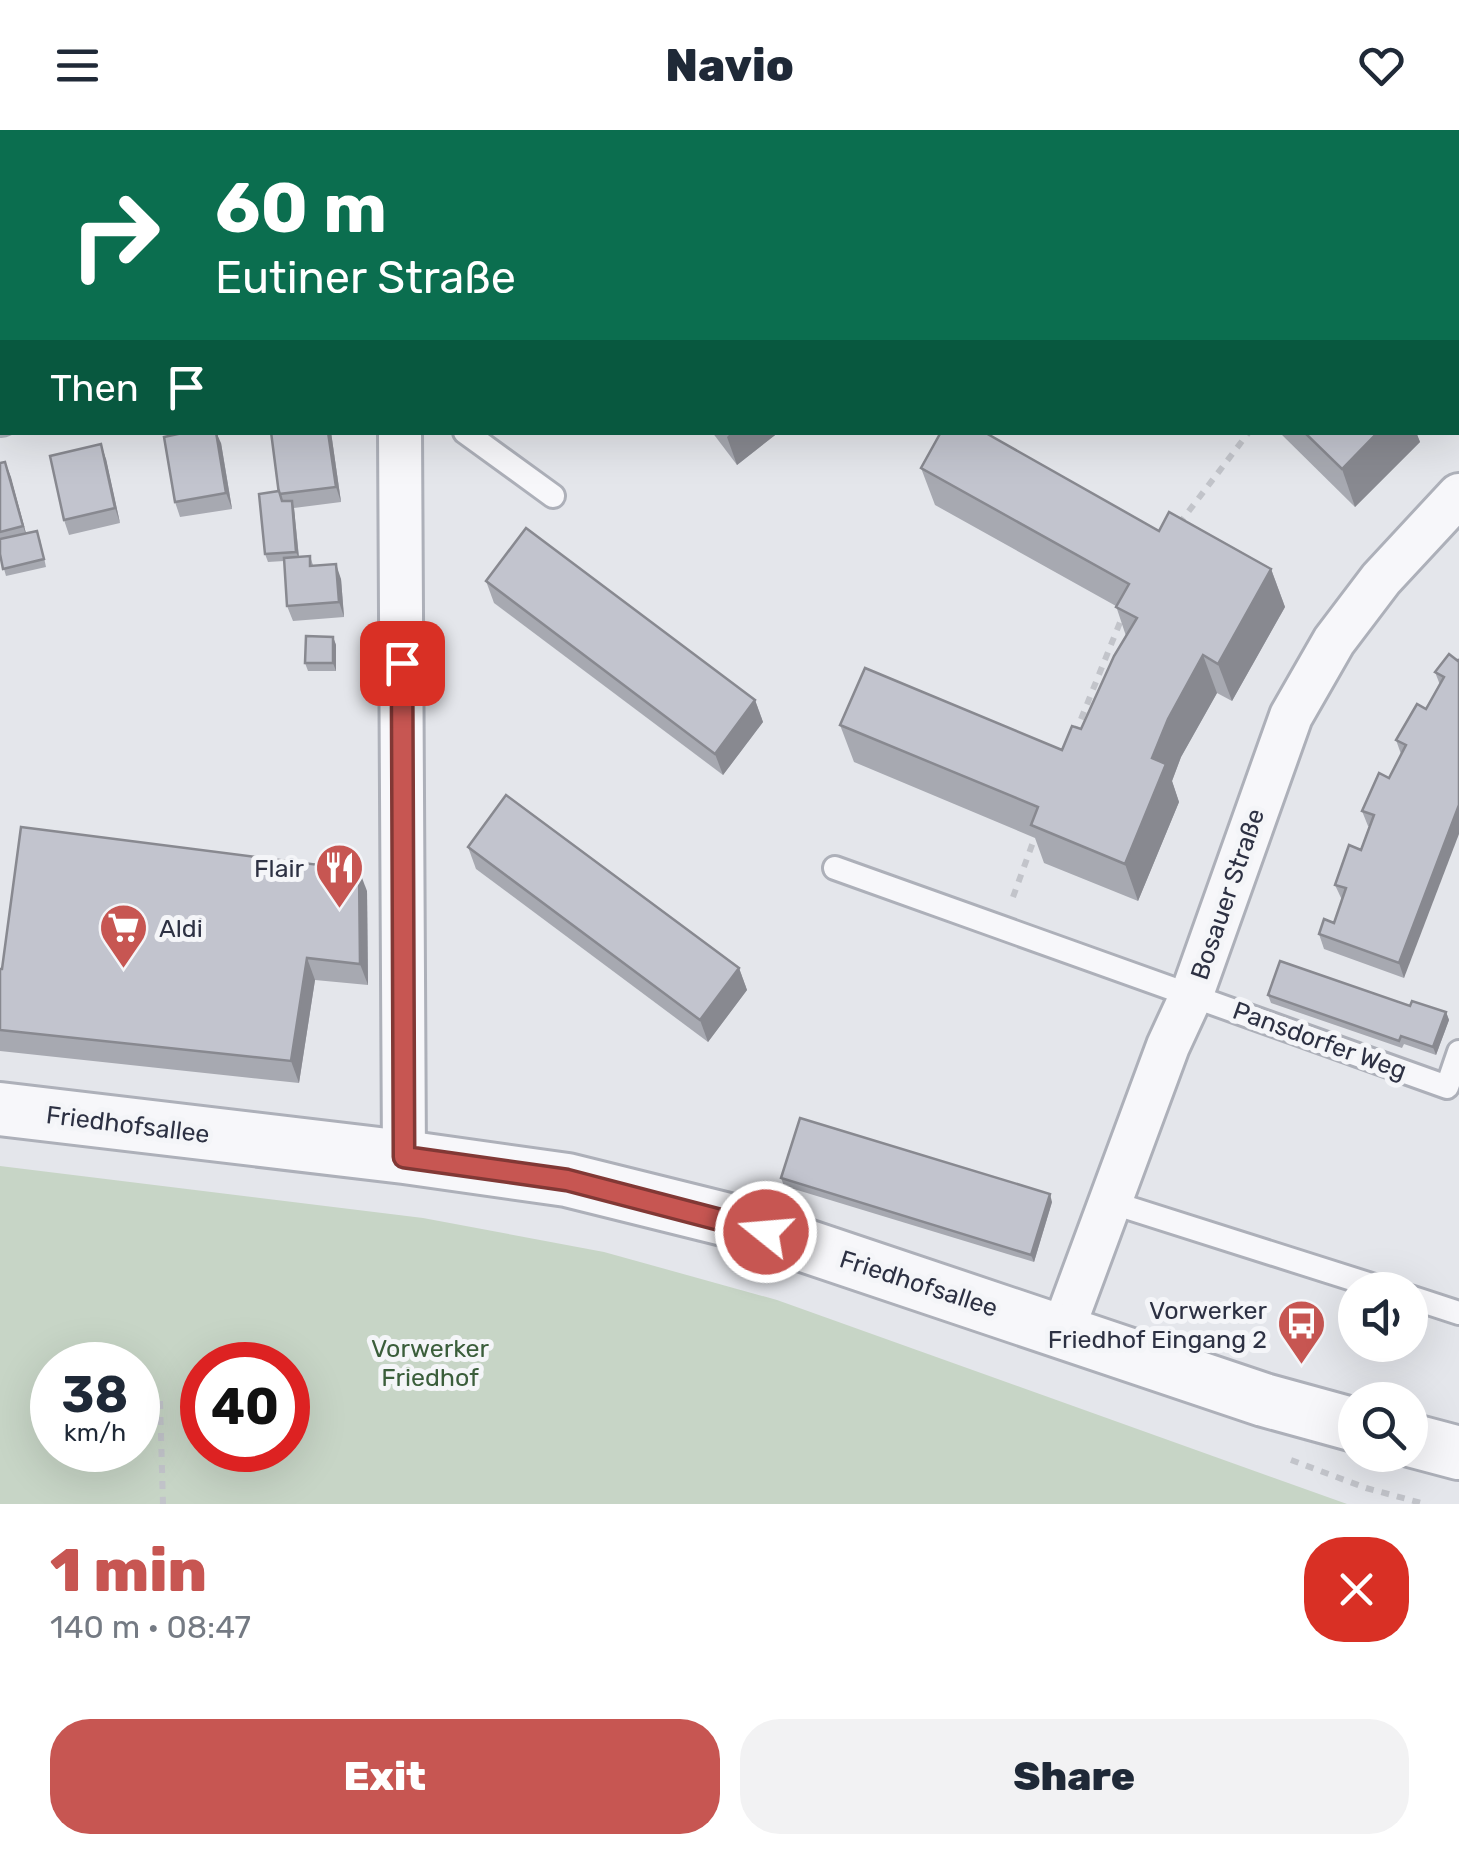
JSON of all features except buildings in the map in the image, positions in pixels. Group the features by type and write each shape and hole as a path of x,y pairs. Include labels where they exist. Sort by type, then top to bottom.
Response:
{"street":[{"path":"400,435 404,1157"},
{"name":"Bosauer Straße","path":"1062,1332 1168,1046 1192,994 1290,716 1334,642 1381,580 1459,495"},
{"name":"Friedhofsallee","path":"0,1109 567,1180 732,1221 1264,1400 1338,1420"},
{"path":"1428,1445 1459,1454"}],"lane":[{"path":"469,435 554,496"},
{"name":"Pansdorfer Weg","path":"835,868 1453,1089 1459,1052"},
{"path":"1110,1202 1338,1274"},
{"path":"1428,1303 1459,1313"}],"path":[{"path":"1178,526 1247,435"},
{"path":"1070,746 1125,611"},
{"path":"1002,927 1040,824"},
{"path":"160,1401 163,1504"},
{"path":"1281,1456 1366,1488 1425,1504"}],"green space":[{"name":"Vorwerker Friedhof","path":"0,1166 423,1218 604,1252 777,1300 1347,1504 0,1504"}],"place":[{"name":"Flair","path":"339,910"},
{"name":"Aldi","path":"124,970"},
{"name":"Vorwerker Friedhof Eingang 2","path":"1302,1366"}],"route":[{"path":"402,663 404,1157 567,1180 766,1232"}]}
